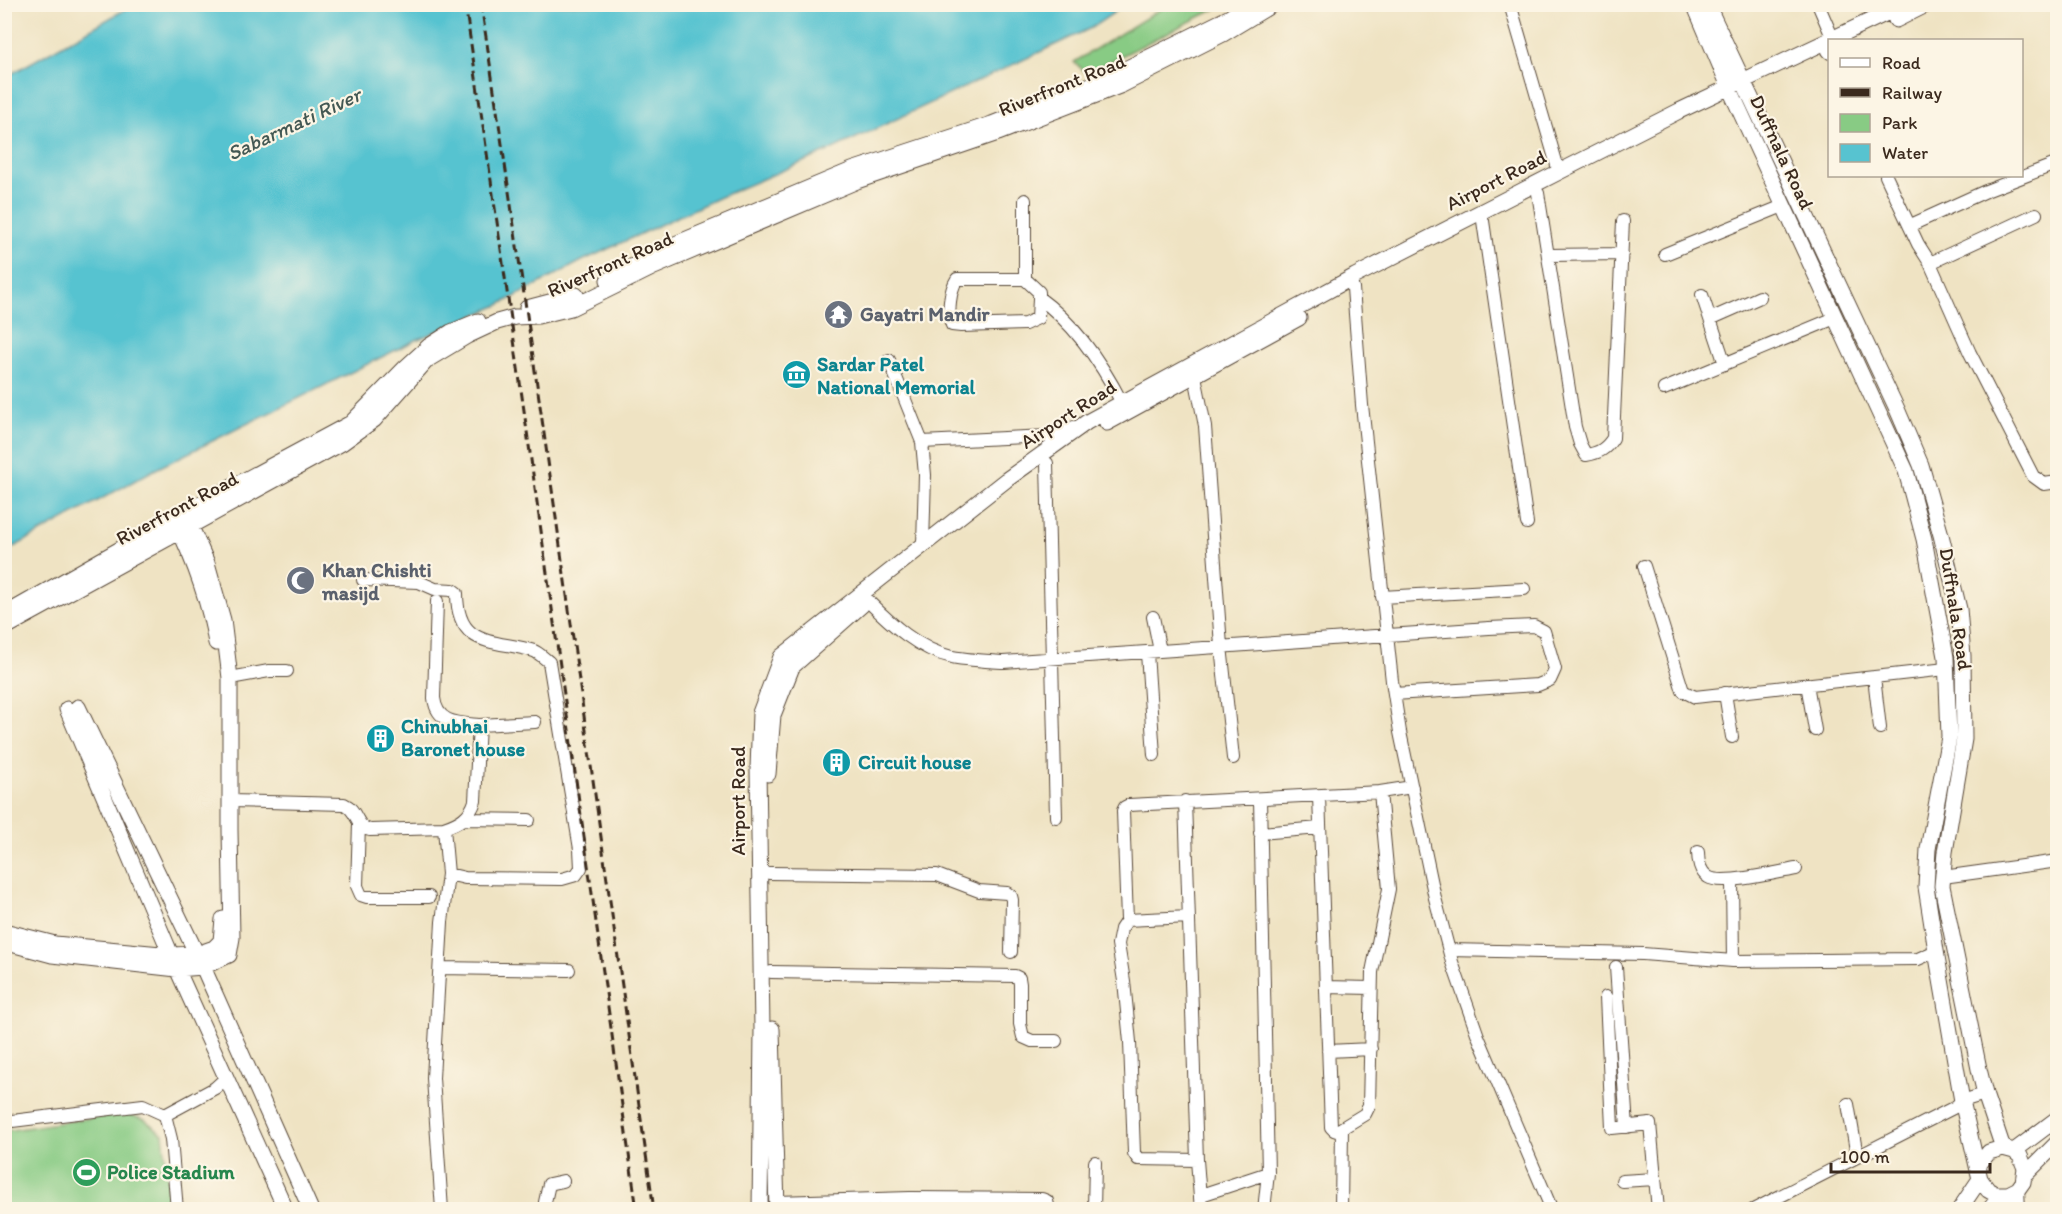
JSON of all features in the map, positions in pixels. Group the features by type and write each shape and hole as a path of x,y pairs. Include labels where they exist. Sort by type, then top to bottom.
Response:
{"main road":[{"name":"Riverfront Road","path":"4,628 351,423 429,346 451,332 505,310 564,300 587,291 668,247 852,170 992,124 1103,80 1230,17 1249,4"},
{"name":"Riverfront Road","path":"4,615 182,522 342,443 374,420 427,360 467,336 497,322 515,317 547,314 571,308 654,267 857,181 998,133 1122,85 1223,34 1273,4"},
{"path":"1694,4 1897,409 1921,465 1944,546 1959,609 1963,656 1964,739 1945,852 1942,886 1984,1094 2009,1150 2023,1162 2021,1182"},
{"path":"1707,4 1737,88"},
{"name":"Airport Road","path":"1846,39 1906,4"},
{"path":"1853,39 1928,4"},
{"name":"Airport Road","path":"760,1209 762,1029 758,769 760,713 781,657 1006,480 1087,423 1559,172 1737,88 1828,49"},
{"name":"Airport Road","path":"777,1205 768,769 773,715 792,667 868,601 1003,495 1093,430 1195,376 1351,284 1483,221 1737,88"},
{"name":"Duffnala Road","path":"1737,88 1783,206 1906,471 1924,539 1946,657 1949,737 1928,849 1926,887 1962,1101 1979,1175"},
{"path":"4,942 52,955 174,962 226,958 231,950 230,678 223,620 207,563 182,522"},
{"path":"182,522 211,615 221,685 223,930 221,941 200,961"},
{"path":"286,1209 174,962 72,708 200,961 311,1209"},
{"path":"4,931 55,944 174,962"},
{"path":"1959,1209 1979,1175 1980,1163 1989,1152 2009,1150 2058,1118"},
{"path":"1989,1209 2002,1195 2021,1182 2058,1142"},
{"path":"1979,1175 1988,1190 2002,1195"}],"street":[{"path":"1510,4 1559,172"},
{"path":"1818,4 1828,41"},
{"path":"2023,177 2053,165 2058,174"},
{"path":"1887,177 1918,244 1930,263 1970,353 2033,476 2044,483 2058,482"},
{"path":"1911,225 2022,177"},
{"path":"1538,193 1575,426 1586,455 1596,454 1607,447 1613,438 1623,221"},
{"path":"1025,200 1025,279"},
{"path":"1665,255 1783,206"},
{"path":"1930,263 2036,214"},
{"path":"1483,221 1527,523"},
{"path":"1549,255 1622,254"},
{"path":"1011,277 1025,279 1039,292 1039,298 1038,318 1032,321 993,325 952,325 950,318 953,285 957,279 1011,277"},
{"path":"1351,284 1382,597 1394,694 1435,898 1449,950 1478,1036 1552,1209"},
{"path":"1702,295 1725,364"},
{"path":"1710,319 1760,297"},
{"path":"1039,298 1059,312 1106,372 1122,403"},
{"path":"1664,389 1835,318"},
{"path":"889,360 922,442 925,475 923,544"},
{"path":"1195,376 1205,426 1221,646 1233,758"},
{"path":"922,442 1048,436 1087,423"},
{"path":"1047,463 1056,817"},
{"path":"1644,566 1683,691 1695,697 1946,669"},
{"path":"363,580 419,582 435,589 453,590 457,593 460,622 471,633 494,644 536,652 549,662 580,849 581,868 576,875 562,879 465,878 448,874"},
{"path":"1382,597 1524,589"},
{"path":"437,601 435,698 437,711 447,719 460,723 479,725 535,722"},
{"path":"868,601 921,645 950,657 1003,662 1534,626 1544,631 1555,669 1550,680 1539,685 1394,694"},
{"path":"1153,617 1160,651"},
{"path":"1147,653 1154,755"},
{"path":"230,678 269,671 287,671"},
{"path":"1874,677 1880,728"},
{"path":"1807,684 1815,729"},
{"path":"1725,693 1732,737"},
{"path":"230,801 344,804 352,810 364,829 444,828 464,819 473,809 479,725"},
{"path":"1197,1160 1138,1160 1136,1158 1130,1042 1118,944 1121,929 1127,920 1123,811 1125,807 1185,801 1380,792 1412,787"},
{"path":"1319,796 1331,1127 1334,1130 1342,1128 1368,1110 1372,972 1389,889 1380,792"},
{"path":"1260,799 1269,1173 1264,1209"},
{"path":"1185,801 1200,1195 1198,1209"},
{"path":"464,819 529,820"},
{"path":"359,824 358,892 367,897 429,897"},
{"path":"442,1209 433,1078 442,921 448,874 444,828"},
{"path":"1260,833 1320,828"},
{"path":"1698,852 1698,862 1706,876 1715,880 1732,880 1796,868"},
{"path":"1942,877 2058,861"},
{"path":"769,873 937,875 979,891 1007,893 1012,900 1011,952"},
{"path":"1732,880 1732,961"},
{"path":"1127,920 1189,917"},
{"path":"1449,950 1631,954 1732,961 1917,958 1936,951"},
{"path":"1616,967 1627,1127"},
{"path":"440,968 570,970"},
{"path":"771,972 1015,976 1019,978 1020,984 1020,1024 1023,1037 1032,1041 1056,1041"},
{"path":"1326,987 1371,988"},
{"path":"1606,997 1612,1128 1650,1124 1658,1209"},
{"path":"1328,1051 1371,1049"},
{"path":"165,1115 215,1088 227,1077"},
{"path":"1753,1209 1945,1113 1962,1101 1984,1094"},
{"path":"1848,1104 1857,1156"},
{"path":"4,1122 143,1105 165,1115"},
{"path":"165,1115 171,1140 177,1209"},
{"path":"1341,1209 1342,1128"},
{"path":"1094,1209 1095,1162"},
{"path":"1200,1195 1269,1173"},
{"path":"1622,1181 1655,1179"},
{"path":"547,1209 545,1202 549,1184 564,1181"},
{"path":"2019,1209 2021,1182"},
{"path":"777,1205 959,1204 1042,1198 1047,1201 1049,1209"}],"green space":[{"path":"1167,5 1223,5 1087,73 1074,62"},
{"name":"Police Stadium","path":"125,1113 145,1120 163,1134 171,1209 5,1210 5,1131"}],"water":[{"name":"Sabarmati River","path":"133,5 1125,5 1091,28 824,153 720,197 582,261 499,305 416,340 152,471 5,552 4,78"}],"railway":[{"path":"465,4 637,1210"},
{"path":"481,4 654,1210"}],"place":[{"name":"Gayatri Mandir","path":"839,314"},
{"name":"Sardar Patel National Memorial","path":"796,375"},
{"name":"Khan Chishti masijd","path":"301,581"},
{"name":"Chinubhai Baronet house","path":"380,738"},
{"name":"Circuit house","path":"837,762"},
{"name":"Police Stadium","path":"86,1172"}]}
